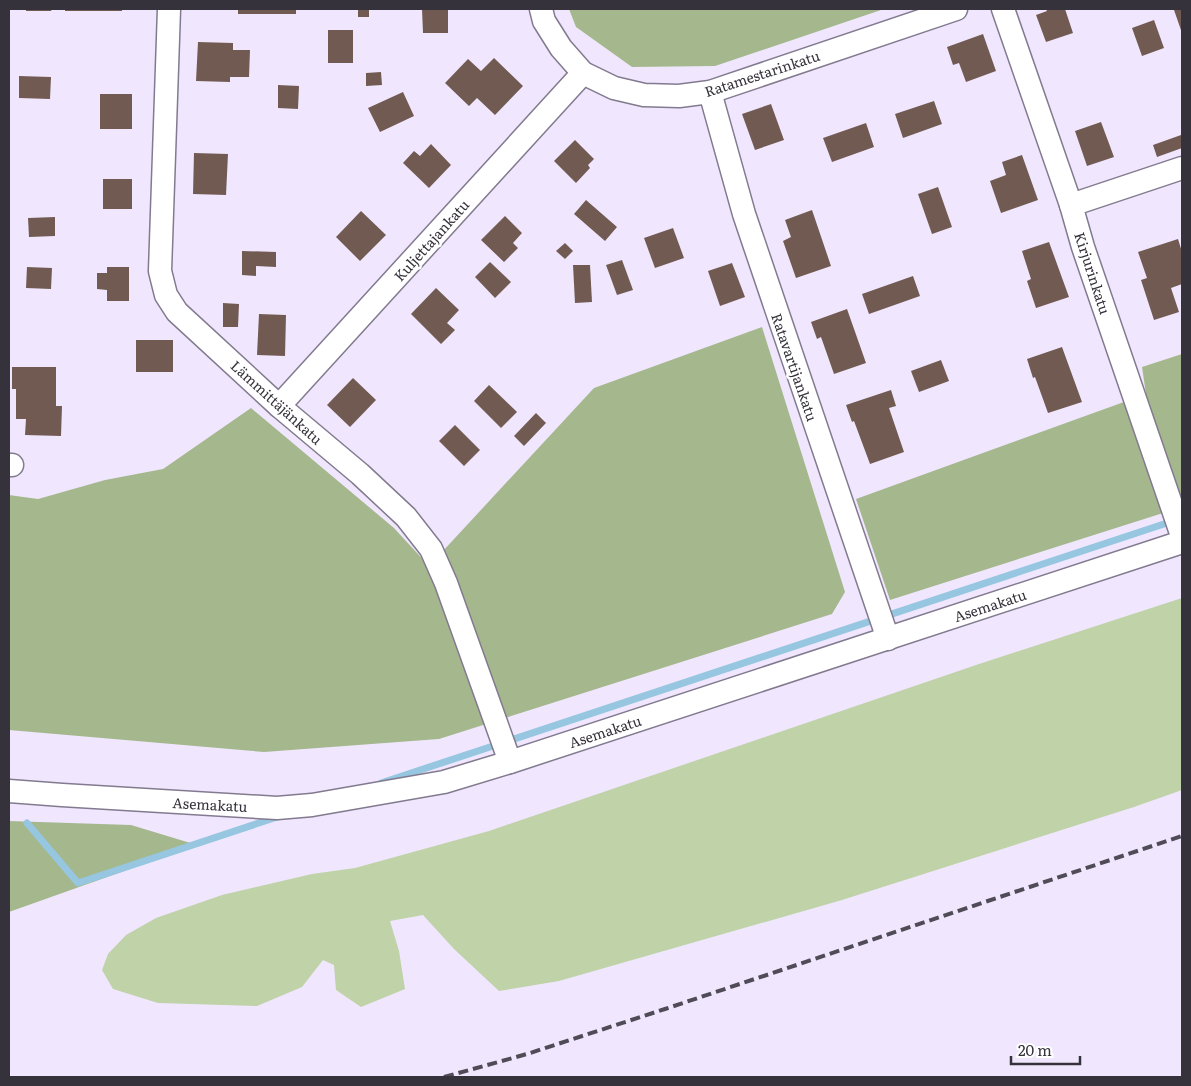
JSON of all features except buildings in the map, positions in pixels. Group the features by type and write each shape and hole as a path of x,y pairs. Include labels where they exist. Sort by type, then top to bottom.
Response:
{"street":[{"name":"Lämmittäjänkatu","path":"169,9 160,271 166,295 177,312 279,406 360,474 406,517 431,549 446,583 510,762"},
{"name":"Ratamestarinkatu","path":"541,9 544,21 561,48 583,73 614,88 644,95 679,96 710,92 956,9"},
{"name":"Kirjurinkatu","path":"1003,9 1182,536"},
{"name":"Kuljettajankatu","path":"279,406 583,73"},
{"name":"Ratavartijankatu","path":"710,92 744,214 888,640"},
{"path":"1071,206 1182,168"},
{"name":"Asemakatu","path":"9,791 286,807 312,805 444,782 888,640 1182,542"}],"green space":[{"path":"569,9 884,9 715,66 632,67 576,27"},
{"path":"762,327 845,592 832,614 439,739 264,752 9,730 9,495 38,499 105,480 163,469 251,408 394,528 429,566 594,388"},
{"path":"1182,354 1182,507 890,600 856,499 1146,394 1142,367"},
{"path":"1182,598 1182,790 1134,807 842,900 559,981 499,991 454,949 423,915 390,921 399,951 405,989 361,1007 336,990 334,965 323,960 302,987 257,1006 158,1003 113,989 102,970 108,954 126,935 156,918 222,895 312,874 355,868 489,831 982,663"},
{"path":"9,821 131,825 197,845 9,912"}],"waterway":[{"path":"381,783 1173,521"},
{"path":"27,823 78,883 280,816"}],"railway":[{"path":"444,1077 527,1054 665,1009 1182,836"}]}
